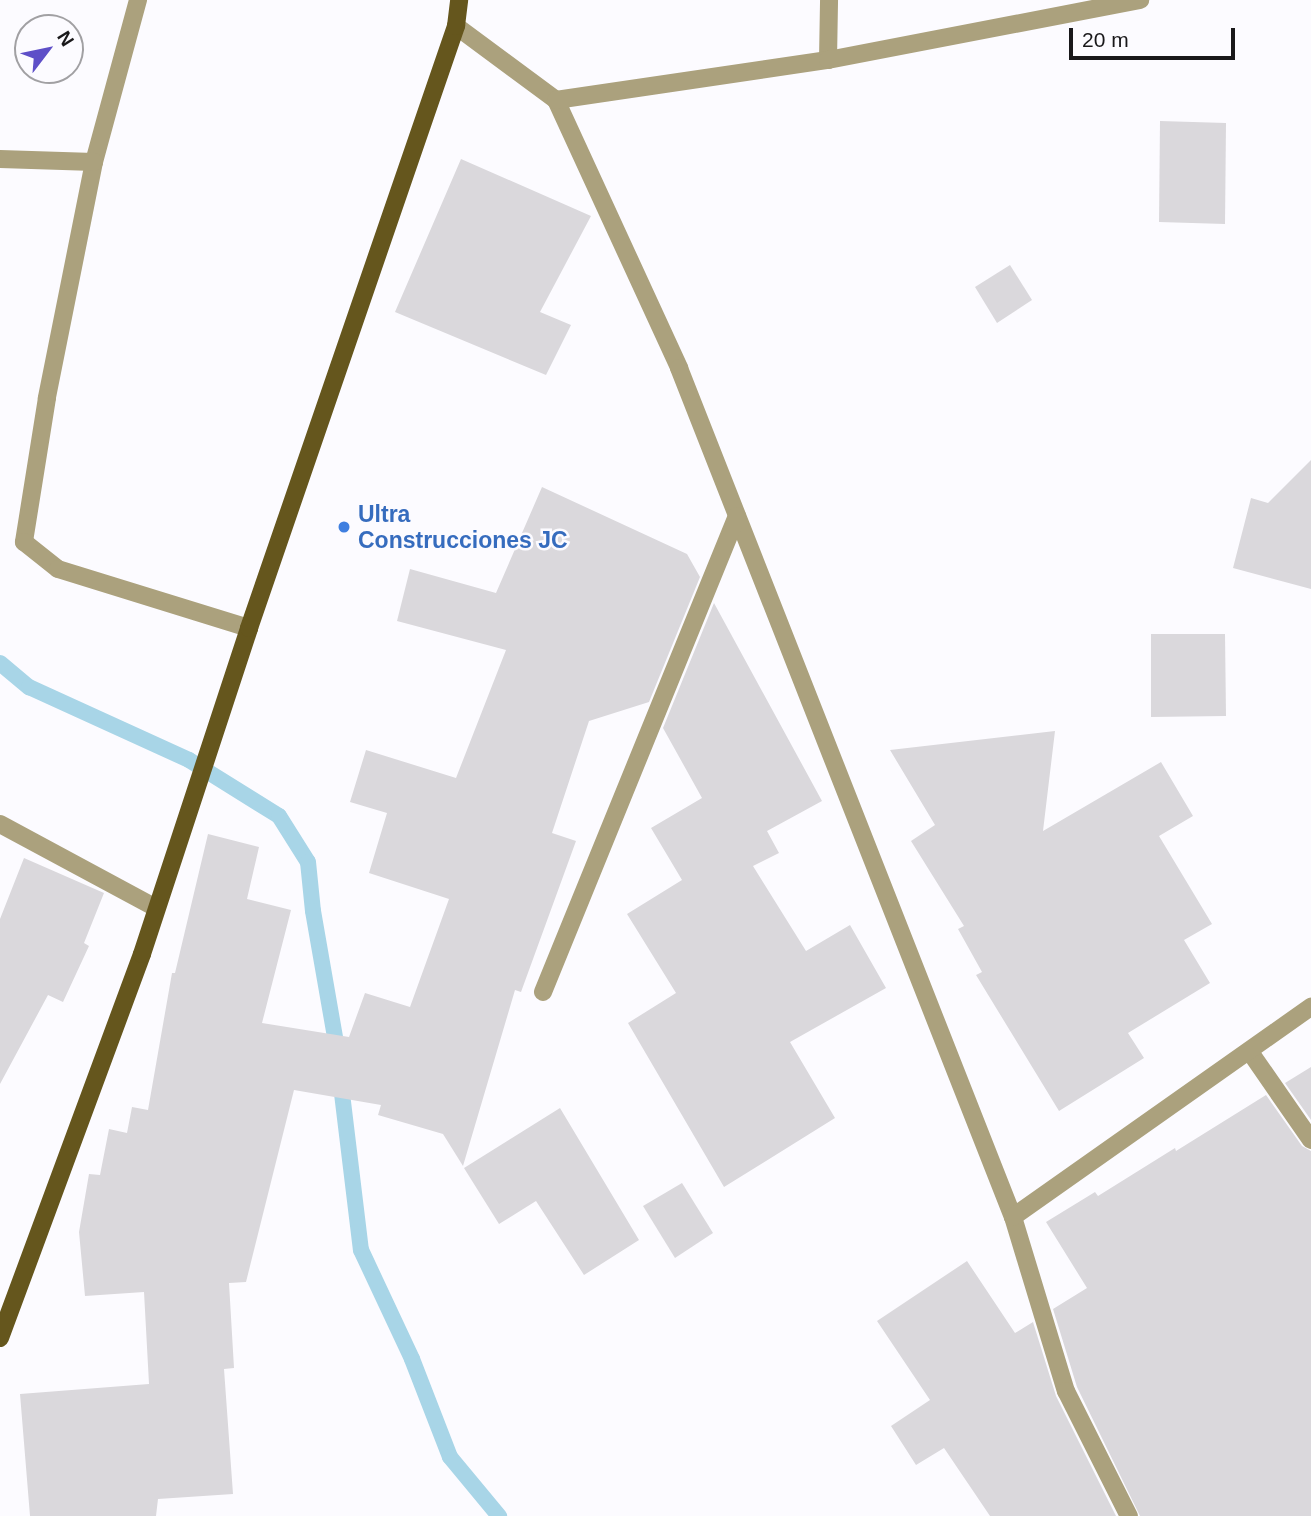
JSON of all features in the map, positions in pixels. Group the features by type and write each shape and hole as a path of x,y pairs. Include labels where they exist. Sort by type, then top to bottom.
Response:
{"main road":[{"path":"0,1338 156,908 249,628 456,26 459,0"}],"street":[{"path":"138,0 93,162 47,398 24,542 58,569 249,628"},
{"path":"828,60 829,0"},
{"path":"556,100 828,60 1140,0"},
{"path":"456,26 556,100 679,368 1013,1217 1066,1391 1129,1516"},
{"path":"0,159 93,162"},
{"path":"543,992 737,516"},
{"path":"0,824 156,908"},
{"path":"1013,1217 1311,1007"},
{"path":"1250,1052 1311,1140"}],"building":[{"path":"1160,121 1226,123 1225,224 1159,222"},
{"path":"461,159 591,216 540,312 571,325 546,375 395,312"},
{"path":"1010,265 1032,300 997,323 975,287"},
{"path":"1311,460 1311,589 1233,568 1251,498 1268,503"},
{"path":"542,487 687,554 700,577 649,702 589,721 552,833 576,841 521,992 515,990 463,1166 443,1134 378,1115 381,1105 294,1090 246,1282 229,1283 234,1368 224,1369 233,1494 158,1499 156,1516 30,1516 20,1394 149,1384 144,1292 85,1296 79,1232 89,1174 100,1175 109,1129 127,1133 132,1107 148,1110 172,973 175,973 208,834 259,847 247,899 291,910 262,1023 349,1037 365,993 410,1007 449,899 369,873 387,813 350,802 366,750 456,778 506,650 397,621 410,569 496,593"},
{"path":"714,603 822,801 767,831 779,853 753,866 806,951 850,925 886,988 790,1042 835,1118 724,1187 628,1023 676,993 627,914 682,880 651,828 702,798 663,728"},
{"path":"1151,634 1225,634 1226,716 1151,717"},
{"path":"1055,731 1043,831 1161,762 1193,816 1159,836 1212,924 1184,940 1210,983 1128,1033 1144,1058 1059,1111 976,975 982,972 958,929 964,926 911,841 935,825 890,750"},
{"path":"24,858 104,893 84,943 89,946 63,1002 48,995 0,1084 0,919"},
{"path":"1311,1067 1311,1120 1285,1083"},
{"path":"1266,1095 1302,1146 1311,1151 1311,1516 1140,1516 1077,1387 1053,1309 1087,1288 1046,1222 1095,1192 1098,1196 1175,1148 1176,1151"},
{"path":"560,1108 639,1240 584,1275 536,1201 499,1224 464,1168"},
{"path":"682,1183 713,1233 675,1258 643,1206"},
{"path":"967,1261 1015,1333 1033,1322 1056,1396 1116,1516 990,1516 944,1448 916,1465 891,1426 930,1400 877,1321"}],"waterway":[{"path":"0,663 29,687 189,760 279,816 308,862 313,911 338,1054"},
{"path":"340,1077 361,1250 412,1359 450,1457 499,1516"}],"place":[{"name":"Ultra Construcciones JC","path":"344,527"}]}
